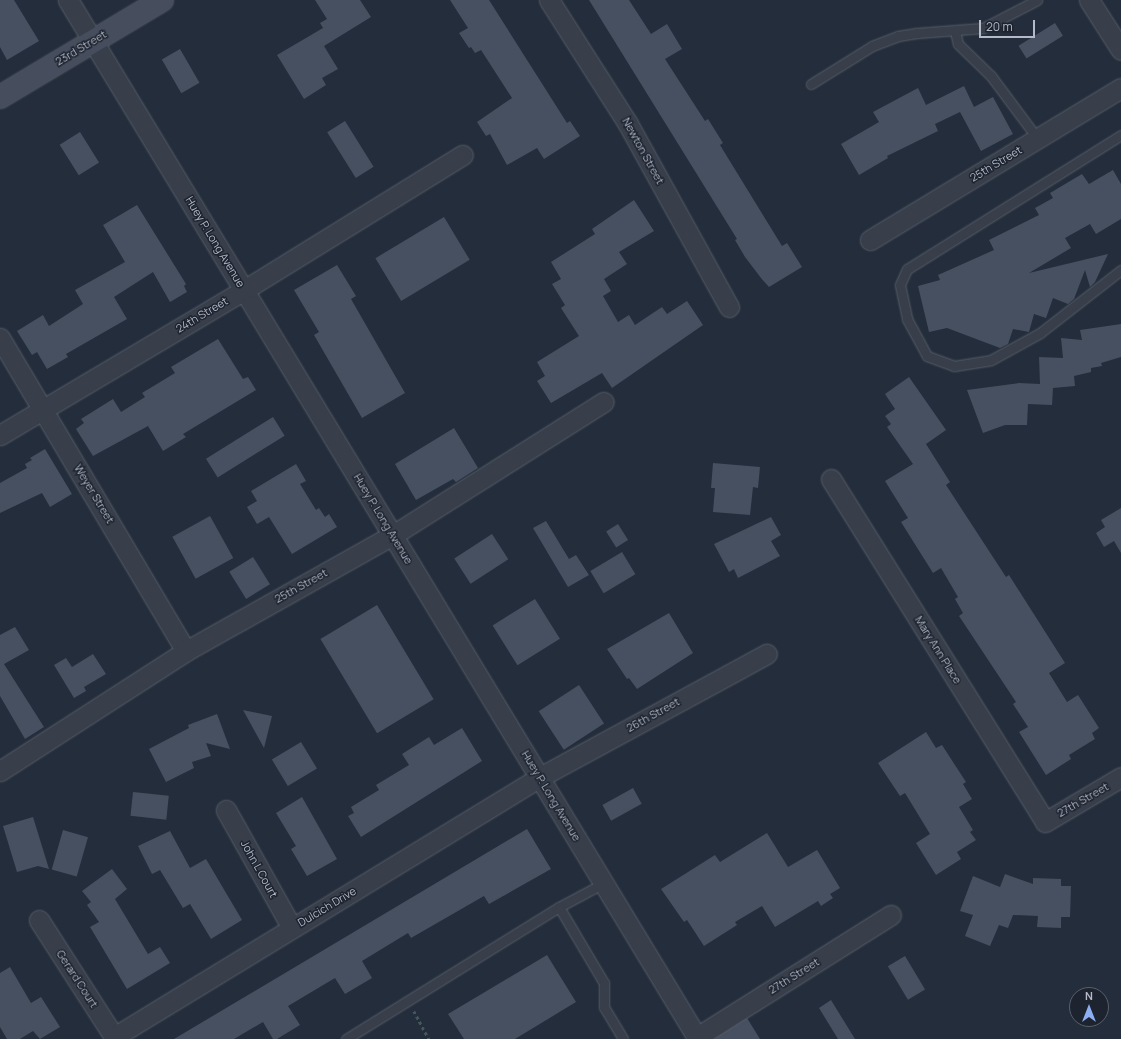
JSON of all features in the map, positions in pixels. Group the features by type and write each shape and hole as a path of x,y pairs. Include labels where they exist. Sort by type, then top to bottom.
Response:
{"street":[{"name":"Huey P. Long Avenue","path":"68,0 94,40 697,1038"},
{"name":"23rd Street","path":"0,97 162,0"},
{"name":"Newton Street","path":"549,0 628,124 729,307"},
{"path":"1088,0 1121,50"},
{"name":"25th Street","path":"870,240 1121,88"},
{"name":"24th Street","path":"0,435 244,290 463,155"},
{"name":"Weyer Street","path":"0,338 44,409 186,650"},
{"name":"25th Street","path":"2,767 186,650 393,535 603,402"},
{"name":"Mary Ann Place","path":"831,479 1045,822"},
{"name":"26th Street","path":"540,777 767,654"},
{"name":"Dulcich Drive","path":"114,1037 540,777"},
{"name":"27th Street","path":"1045,822 1121,778"},
{"name":"John L Court","path":"226,810 292,928"},
{"name":"27th Street","path":"697,1038 891,915"},
{"name":"Gerard Court","path":"39,920 114,1037"}],"lane":[{"path":"811,84 872,46 891,38 917,33 983,28 1037,0"},
{"path":"955,31 958,44 991,76 1038,139"},
{"path":"1121,135 906,269 900,286 906,319 927,356 954,366 991,360 1040,333 1121,270"},
{"path":"346,1039 559,907 604,883"},
{"path":"559,907 604,983 604,1007 623,1039"}],"path":[{"path":"407,1002 429,1039"}],"building":[{"path":"0,0 14,0 39,41 7,60 0,47"},
{"path":"315,0 360,0 371,17 324,46 338,69 322,78 326,85 304,99 277,55 323,28 320,23 327,19"},
{"path":"450,0 489,0 567,123 570,121 580,136 544,159 537,148 507,165 490,134 486,136 477,122 512,98 481,50 475,53 471,47 469,48 459,33 468,28"},
{"path":"589,0 629,0 651,34 667,24 682,49 665,59 705,121 708,119 723,143 720,145 782,246 787,243 802,267 769,287 761,278 745,257 735,240 737,239"},
{"path":"1055,23 1063,36 1026,59 1019,46"},
{"path":"180,49 200,83 181,93 162,60"},
{"path":"964,86 974,107 993,97 1013,134 981,151 960,112 935,124 938,131 887,156 888,158 859,175 841,144 879,122 873,112 918,88 926,105"},
{"path":"345,121 374,167 356,178 327,132"},
{"path":"80,132 99,163 79,175 60,145"},
{"path":"1113,170 1121,184 1121,219 1096,234 1090,224 1065,238 1071,248 1029,273 1108,254 1095,282 1090,287 1085,270 1074,299 1068,304 1053,298 1046,318 1034,314 1029,332 1013,329 1008,344 1000,348 947,328 929,332 918,286 940,280 938,275 994,250 989,240 1039,215 1035,208 1053,198 1050,193 1082,174 1089,184"},
{"path":"634,200 654,231 619,252 627,264 604,279 611,291 603,296 618,322 629,315 635,325 662,307 667,314 687,301 703,325 612,388 602,373 551,403 537,381 545,376 537,362 579,336 561,308 565,305 552,284 561,279 551,262 595,234 592,229"},
{"path":"137,205 186,284 184,286 187,292 170,302 153,272 114,297 127,319 66,354 68,357 47,369 37,352 32,355 17,331 43,315 49,326 83,304 75,290 125,262 103,225"},
{"path":"444,217 470,260 401,301 375,258"},
{"path":"337,265 356,296 351,299 405,393 362,418 314,335 319,332 294,290"},
{"path":"1121,324 1121,357 1101,363 1102,366 1091,368 1091,372 1074,376 1075,386 1053,388 1052,405 1028,404 1027,425 1005,425 983,433 967,390 1019,383 1040,384 1039,357 1063,358 1061,338 1082,340 1080,330"},
{"path":"218,339 243,379 248,377 256,390 183,434 186,437 163,451 148,426 93,456 76,429 84,423 81,419 113,399 121,412 145,397 142,393 175,373 171,367"},
{"path":"909,377 946,430 926,444 950,482 946,485 1006,577 1009,575 1065,663 1049,673 1067,702 1078,695 1099,728 1092,733 1095,739 1069,755 1071,759 1046,775 1019,732 1028,727 1013,704 1016,702 959,616 963,613 955,599 958,597 941,568 933,573 901,522 908,518 885,481 913,464 887,427 891,424 885,416 895,409 885,394"},
{"path":"273,417 285,436 218,478 206,459"},
{"path":"454,428 478,468 456,482 453,479 416,500 395,464"},
{"path":"45,449 72,494 50,507 42,493 0,513 0,483 27,468 25,464 32,460 30,458"},
{"path":"713,463 760,467 758,488 753,487 750,515 713,512 715,488 711,488"},
{"path":"296,464 306,481 300,484 316,510 319,508 325,517 329,514 337,527 292,554 269,517 257,524 247,507 257,501 251,491"},
{"path":"1121,508 1121,553 1114,541 1104,547 1096,533 1105,527 1101,520"},
{"path":"210,516 233,558 196,579 172,537"},
{"path":"771,517 781,535 771,541 780,556 738,578 734,569 729,572 714,544"},
{"path":"546,521 569,559 576,555 589,575 568,587 533,528"},
{"path":"618,524 628,540 616,548 606,531"},
{"path":"492,534 508,559 471,584 454,559"},
{"path":"622,552 635,574 604,593 590,571"},
{"path":"253,557 270,584 246,599 229,572"},
{"path":"535,599 560,639 518,665 493,625"},
{"path":"377,605 434,699 377,733 320,639"},
{"path":"669,613 693,653 637,689 629,678 627,679 607,649"},
{"path":"15,627 29,650 4,664 44,727 25,739 0,696 0,635"},
{"path":"93,654 106,674 84,687 86,691 74,698 54,665 66,658 72,667"},
{"path":"579,685 604,724 564,750 539,711"},
{"path":"243,710 272,716 264,748"},
{"path":"217,714 230,749 206,743 211,756 192,762 194,768 166,782 149,749 189,728 188,725"},
{"path":"462,728 482,761 361,837 348,816 354,813 351,807 379,790 376,785 409,765 402,754 429,737 434,745"},
{"path":"926,732 936,748 942,745 966,782 963,784 972,799 959,807 973,830 970,832 976,840 957,852 961,859 936,875 916,843 930,834 905,793 900,796 878,763"},
{"path":"301,742 317,769 288,786 272,760"},
{"path":"633,788 642,804 611,821 602,805"},
{"path":"133,792 169,796 166,820 130,816"},
{"path":"302,797 337,859 307,876 291,849 296,846 276,813"},
{"path":"33,817 49,869 38,866 17,872 3,826"},
{"path":"527,829 551,869 489,904 484,896 411,938 408,933 362,961 372,978 345,994 335,978 288,1006 300,1025 277,1039 273,1039 263,1022 234,1039 174,1039"},
{"path":"63,830 88,837 77,877 52,869"},
{"path":"170,831 190,868 206,859 242,920 211,939 190,904 183,908 160,870 152,874 138,846"},
{"path":"767,833 788,867 817,850 840,888 830,894 833,898 821,906 818,901 775,927 762,906 735,922 737,925 704,946 687,920 684,922 661,889 715,855 720,862"},
{"path":"112,869 127,889 115,899 148,954 160,947 170,963 127,989 90,927 99,922 87,905 91,902 82,891"},
{"path":"1005,874 1033,884 1033,878 1061,879 1061,886 1071,886 1070,917 1061,917 1061,928 1037,927 1038,916 1013,915 1008,928 999,925 990,946 965,936 973,915 960,911 973,876 1000,887"},
{"path":"547,955 576,1002 515,1039 464,1039 448,1014"},
{"path":"905,956 925,989 908,1000 888,966"},
{"path":"10,967 31,1003 41,997 60,1027 40,1039 33,1031 20,1039 7,1039 0,1027 0,973"},
{"path":"831,1000 855,1039 838,1039 819,1008"},
{"path":"747,1018 760,1039 714,1039"}]}
